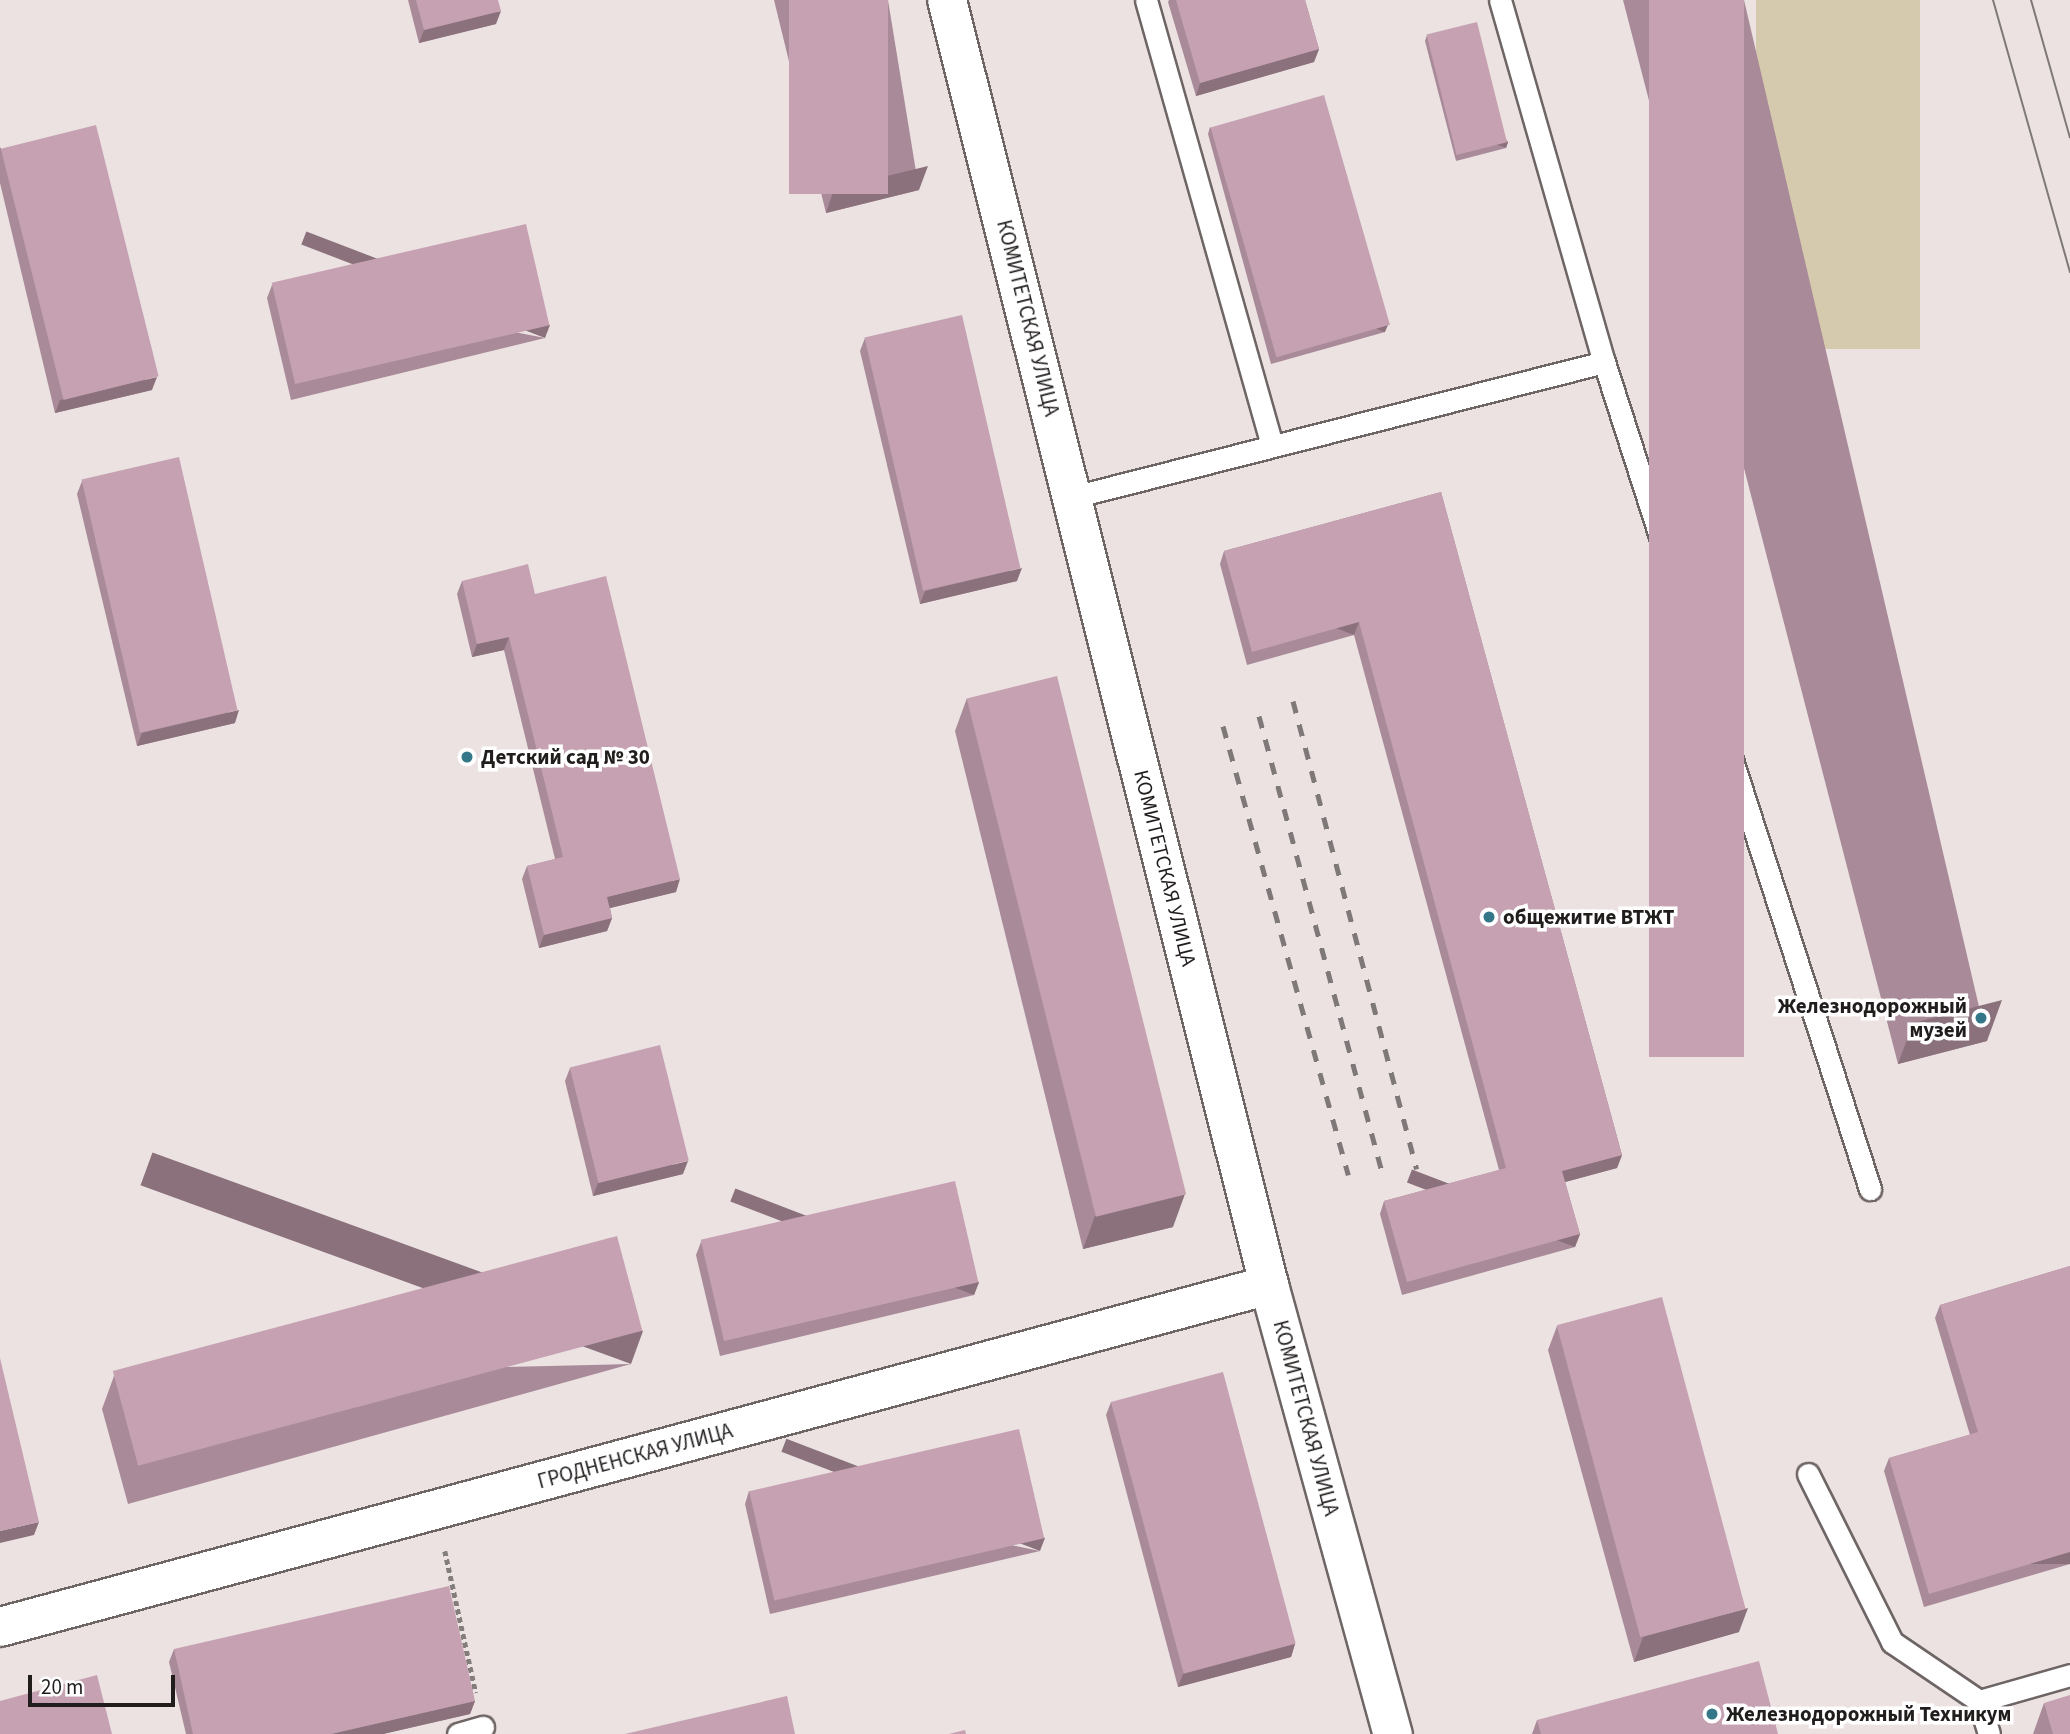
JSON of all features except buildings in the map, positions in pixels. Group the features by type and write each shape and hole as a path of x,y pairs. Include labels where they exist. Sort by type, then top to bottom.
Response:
{"street":[{"name":"КОМИТЕТСКАЯ УЛИЦА","path":"947,0 1269,1285 1393,1734"},
{"name":"ГРОДНЕНСКАЯ УЛИЦА","path":"0,1627 1269,1285"}],"lane":[{"path":"1146,0 1272,445"},
{"path":"1500,0 1604,362 1870,1189"},
{"path":"1073,497 1604,362"},
{"path":"1808,1474 1892,1642 1979,1701 1989,1734"},
{"path":"1979,1701 2070,1675"},
{"path":"458,1734 483,1727"}],"path":[{"path":"436,1510 483,1727"}],"shaded area":[{"path":"1756,0 1920,0 1920,349 1756,349"}],"tram line":[{"path":"1993,0 2070,272"},
{"path":"2031,0 2070,138"}],"railway":[{"path":"1293,701 1417,1169"},
{"path":"1259,716 1383,1174"},
{"path":"1223,726 1348,1175"}],"place":[{"name":"Детский сад № 30","path":"467,757"},
{"name":"общежитие ВТЖТ","path":"1489,917"},
{"name":"Железнодорожный музей","path":"1981,1018"},
{"name":"Железнодорожный Техникум","path":"1712,1714"}]}
